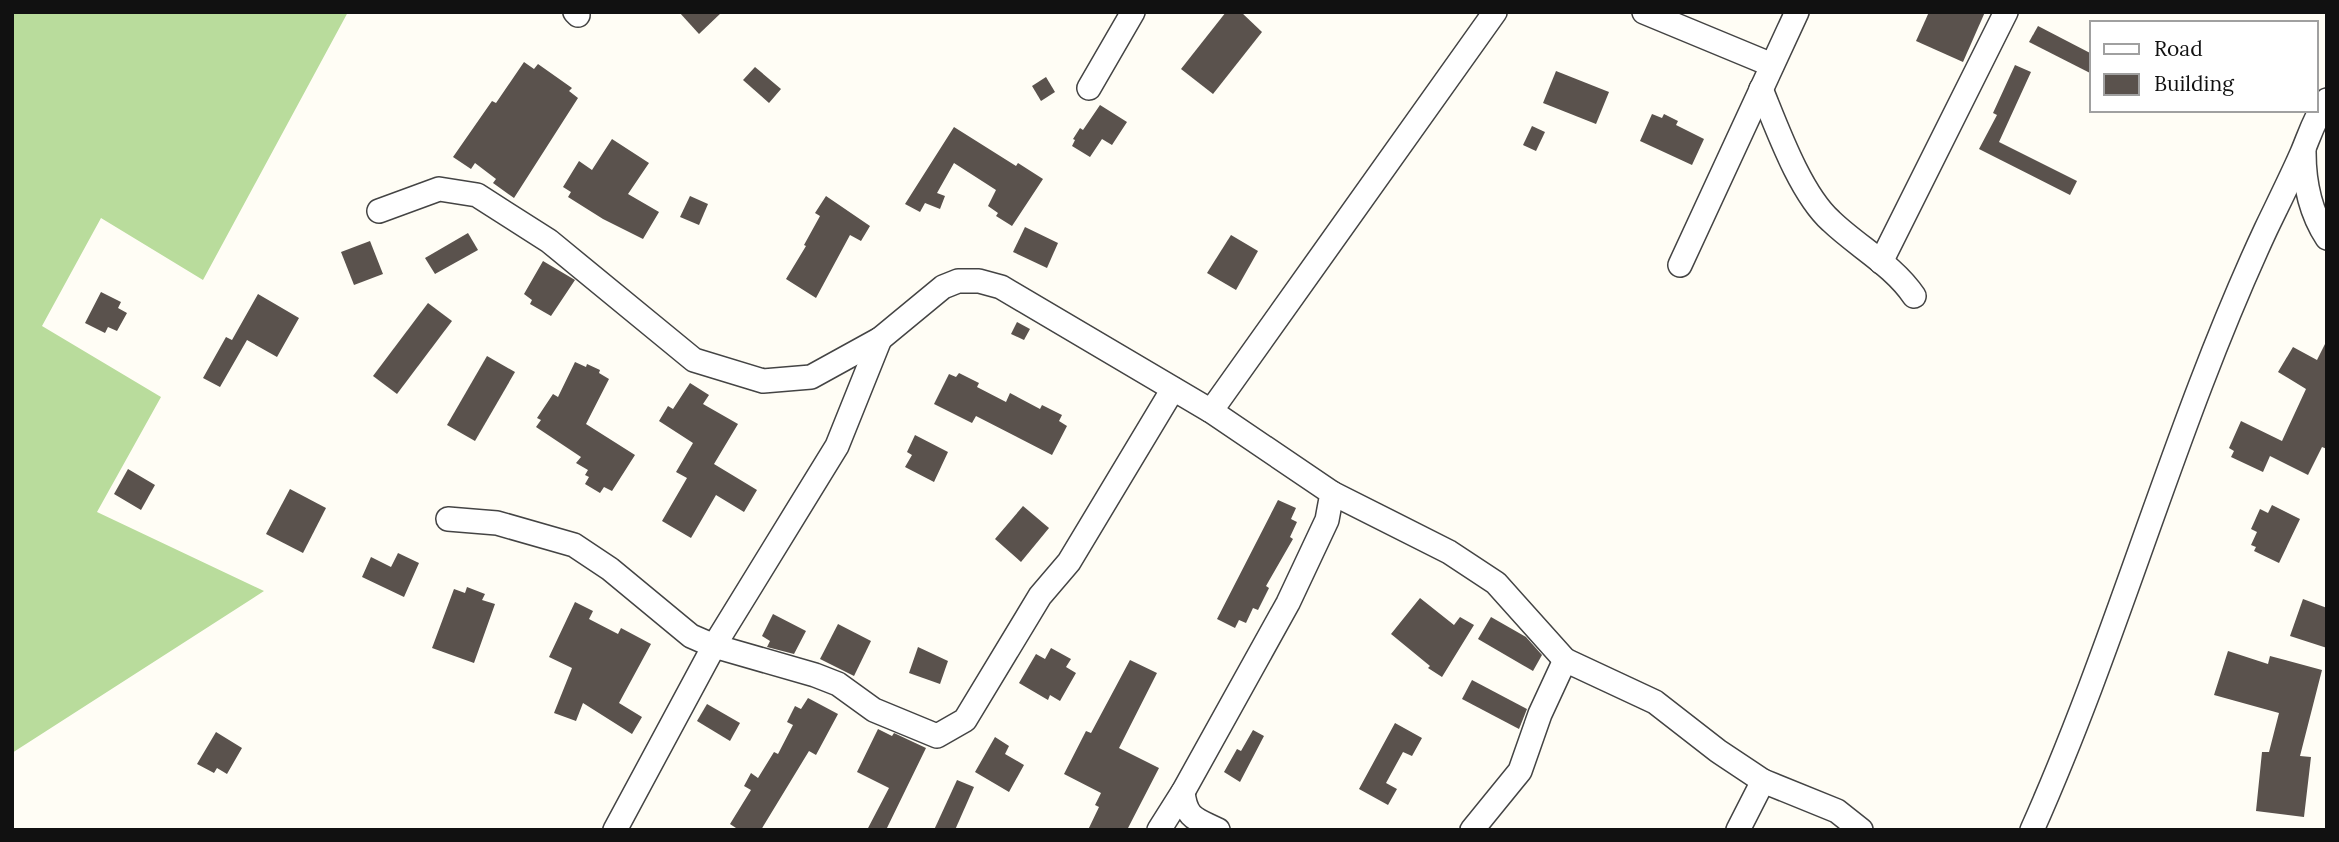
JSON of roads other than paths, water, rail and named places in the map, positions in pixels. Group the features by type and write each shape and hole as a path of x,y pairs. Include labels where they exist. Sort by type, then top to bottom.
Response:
{"street":[{"path":"1089,88 1133,12"},
{"path":"1211,411 1495,12"},
{"path":"1644,12 1772,65"},
{"path":"1680,265 1797,12"},
{"path":"1881,262 2006,12"},
{"path":"1761,89 1782,139 1812,197 1828,219 1905,283 1914,296"},
{"path":"2032,830 2124,598 2180,439 2243,279 2304,149 2317,114 2327,100"},
{"path":"2304,149 2304,181 2318,225 2327,238"},
{"path":"379,211 439,189 477,195 549,241 694,360 763,381 811,377 880,339 943,287 958,281 979,281 1001,287 1211,411 1332,493 1449,552 1496,583 1565,660 1655,702 1718,751 1763,781 1837,811 1861,830"},
{"path":"615,830 714,646 838,446 880,339"},
{"path":"448,519 496,523 574,545 610,569 691,636 714,646 838,684 874,710 937,736 965,720 1040,596 1069,562 1173,389"},
{"path":"1159,830 1288,603 1327,520 1332,493"},
{"path":"1472,830 1520,771 1540,714 1565,660"},
{"path":"1738,830 1763,781"},
{"path":"1183,792 1184,806 1188,813 1218,830"}]}
